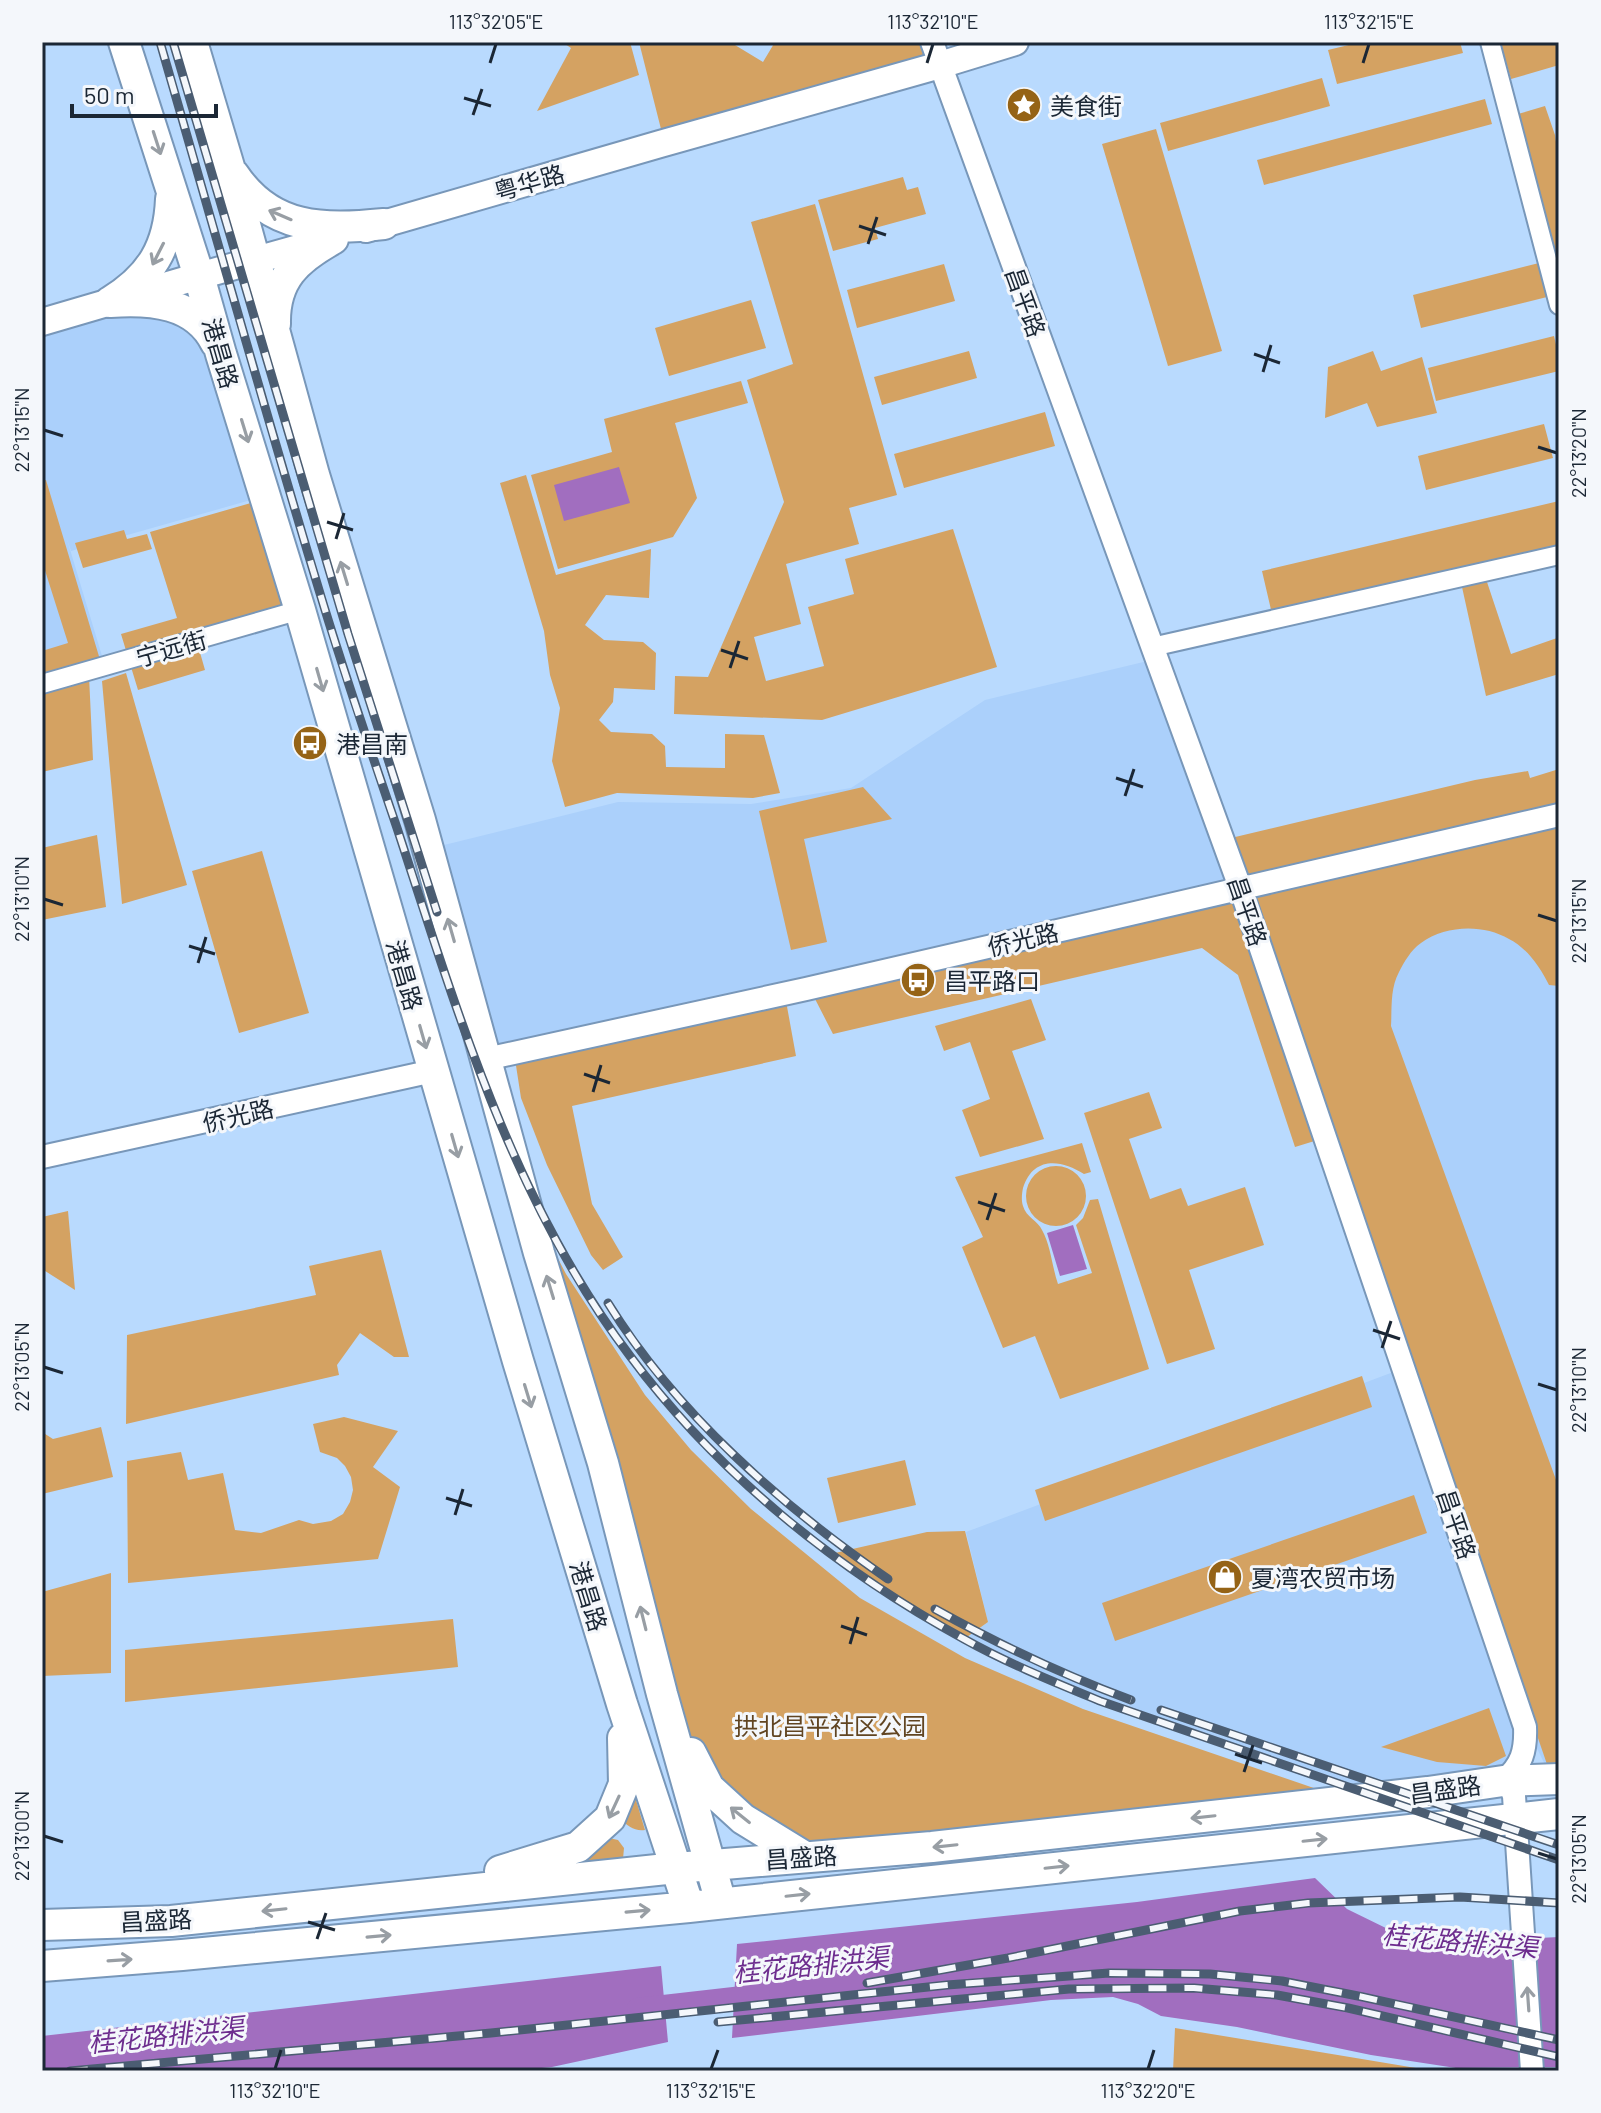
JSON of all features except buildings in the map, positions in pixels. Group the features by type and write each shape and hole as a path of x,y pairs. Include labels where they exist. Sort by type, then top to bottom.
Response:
{"main road":[{"name":"港昌路","path":"124,42 300,610 518,1361 622,1704 689,1907"},
{"name":"港昌路","path":"192,42 314,475 420,820 539,1253 603,1463 662,1694 721,1903"},
{"name":"粤华路","path":"42,322 660,144 936,54 1015,42"},
{"path":"230,170 246,193 257,202 297,222 337,227 384,224"},
{"path":"110,302 139,281 157,258 171,210 171,187"},
{"path":"277,342 277,302 290,270 302,258 333,239"},
{"path":"110,302 159,302 181,309 200,321 212,335 221,354"},
{"path":"662,1694 709,1788 743,1819 805,1857"},
{"path":"407,1896 529,1864 578,1847 610,1818 624,1784 622,1704"},
{"name":"昌盛路","path":"42,1966 689,1907 1515,1797 1559,1777"},
{"name":"昌盛路","path":"42,1925 171,1921 676,1868 947,1846 1428,1792 1515,1797 1555,1814"}],"street":[{"path":"1490,42 1559,305"},
{"name":"昌平路","path":"936,54 1241,890 1525,1727 1526,1741 1516,1770 1515,1797"},
{"path":"1152,647 1559,555"},
{"name":"宁远街","path":"42,684 300,610"},
{"name":"侨光路","path":"486,1059 806,989 1559,815"},
{"name":"侨光路","path":"42,1157 433,1071"},
{"path":"1525,1727 1542,1762 1559,1777"},
{"path":"1515,1797 1532,2071"},
{"path":"1519,1859 1527,1832 1541,1819 1555,1814"}],"shaded area":[{"path":"110,303 199,321 265,496 71,551 66,536 105,666 42,684 42,323"},
{"path":"1156,659 1240,889 487,1058 440,846 618,802 751,804 851,788 985,700"},
{"path":"1559,816 1559,1779 1552,1779 1526,1726 1503,1781 1385,1796 1097,1697 1031,1670 966,1638 988,1622 966,1532 1404,1368 1242,891"}],"green space":[{"path":"562,42 630,42 639,75 537,111 571,48"},
{"path":"639,42 730,42 763,62 775,42 926,42 932,62 663,137"},
{"path":"1361,42 1460,42 1463,53 1337,84 1328,50"},
{"path":"1500,42 1559,42 1559,65 1511,79"},
{"path":"1322,78 1330,106 1168,151 1160,123"},
{"path":"1485,99 1492,124 1264,185 1257,160"},
{"path":"1545,106 1555,135 1559,162 1559,279 1518,114"},
{"path":"1156,129 1222,351 1168,366 1102,144"},
{"path":"903,177 907,190 918,187 926,214 875,228 878,239 833,251 818,200"},
{"path":"815,204 897,495 849,508 859,544 786,564 801,624 754,637 766,681 824,666 808,607 854,594 845,559 953,529 997,667 822,720 674,714 675,676 708,677 784,502 747,380 793,364 751,222"},
{"path":"1539,263 1547,297 1421,328 1413,295"},
{"path":"944,264 955,301 857,328 847,290"},
{"path":"751,300 766,348 669,376 655,328"},
{"path":"1554,336 1559,371 1436,401 1428,368"},
{"path":"969,351 977,378 882,405 874,377"},
{"path":"1373,351 1381,371 1422,357 1437,413 1377,427 1367,403 1325,418 1328,367"},
{"path":"741,381 748,403 675,423 697,498 673,537 558,569 531,475 612,452 604,419"},
{"path":"1045,412 1055,446 904,488 894,454"},
{"path":"1544,424 1553,458 1426,490 1418,456"},
{"path":"526,475 556,575 651,549 649,598 606,595 585,625 604,640 643,642 656,653 655,690 614,688 613,702 599,720 611,732 652,734 665,746 666,767 725,768 725,734 764,735 780,793 753,798 617,793 565,807 552,761 560,708 550,675 544,631 500,483"},
{"path":"46,480 101,663 42,680 42,651 68,643 42,561 42,481"},
{"path":"258,501 289,611 195,635 205,670 138,690 121,634 177,618 150,532"},
{"path":"1559,501 1559,547 1272,614 1262,571"},
{"path":"124,530 127,539 147,534 152,549 83,568 75,543"},
{"path":"1487,582 1511,654 1557,638 1559,674 1486,696 1462,587"},
{"path":"126,673 187,885 122,904 102,681"},
{"path":"89,676 93,760 42,772 42,690"},
{"path":"1559,769 1559,810 1247,881 1231,838 1475,780 1528,771 1530,778"},
{"path":"863,787 892,819 804,839 827,942 791,950 759,811"},
{"path":"1559,818 1559,986 1549,985 1522,947 1509,939 1476,929 1453,930 1421,943 1406,960 1394,985 1391,1026 1559,1488 1559,1773 1550,1773 1247,894"},
{"path":"97,835 106,907 42,920 42,848"},
{"path":"262,851 309,1013 239,1033 192,871"},
{"path":"1238,895 1321,1139 1295,1147 1238,975 1202,948 833,1034 813,995"},
{"path":"1031,999 1046,1040 1012,1051 1044,1139 980,1157 962,1110 990,1099 970,1042 944,1051 935,1026"},
{"path":"786,1001 796,1056 572,1106 592,1204 623,1257 603,1270 591,1255 547,1165 521,1098 515,1059"},
{"path":"1149,1092 1162,1128 1129,1139 1150,1199 1181,1188 1188,1206 1245,1187 1264,1245 1189,1270 1215,1349 1167,1364 1084,1113"},
{"path":"1082,1143 1091,1172 1084,1174 1057,1163 1041,1166 1034,1170 1023,1188 1023,1206 1045,1236 1058,1284 1092,1273 1076,1225 1083,1218 1090,1200 1098,1199 1149,1369 1060,1399 1035,1336 1003,1348 962,1247 983,1237 955,1177"},
{"path":"1056,1166 1068,1168 1077,1175 1084,1184 1084,1208 1077,1217 1068,1224 1056,1226 1044,1224 1035,1217 1028,1208 1026,1196 1028,1184 1035,1175 1044,1168"},
{"name":"拱北昌平社区公园","path":"524,1193 566,1274 645,1395 691,1450 751,1509 860,1598 965,1658 1083,1709 1346,1799 805,1857 710,1787 663,1694"},
{"path":"68,1211 75,1290 42,1269 42,1217"},
{"path":"381,1250 409,1357 394,1357 360,1333 337,1365 339,1375 126,1424 127,1335 316,1295 309,1266"},
{"path":"1362,1376 1372,1407 1045,1521 1035,1490"},
{"path":"344,1417 398,1431 373,1467 400,1487 378,1559 128,1583 127,1461 181,1452 188,1480 223,1473 235,1530 261,1533 299,1520 313,1524 331,1521 343,1514 350,1502 353,1490 351,1477 337,1458 320,1452 313,1424"},
{"path":"101,1427 113,1477 42,1494 42,1432 53,1439"},
{"path":"905,1460 916,1505 838,1523 827,1478"},
{"path":"1414,1495 1427,1533 1115,1641 1102,1603"},
{"path":"965,1531 988,1622 967,1637 902,1600 835,1553 927,1532"},
{"path":"111,1573 111,1673 42,1676 42,1592"},
{"path":"453,1619 458,1667 125,1702 125,1650"},
{"path":"1489,1708 1506,1756 1486,1766 1437,1762 1381,1747"},
{"path":"633,1790 645,1830 628,1826 620,1819"},
{"path":"609,1838 618,1840 624,1848 623,1859 589,1862 587,1859"},
{"path":"1175,2028 1434,2071 1173,2071"}],"water":[{"path":"619,467 630,503 564,521 554,485"},
{"path":"1073,1225 1087,1269 1060,1276 1047,1233"},
{"path":"1315,1878 1347,1909 1394,1932 1435,1940 1559,1937 1559,2067 1456,2068 1371,2055 1237,2027 1161,2016 1138,2004 1113,1997 1051,2000 732,2038 737,1944 1137,1902"},
{"path":"661,1966 668,2042 552,2067 511,2071 42,2071 42,2036"}],"waterway":[{"name":"桂花路排洪渠","path":"637,2008 760,1994"}],"railway":[{"path":"160,42 328,620 466,1034 520,1169 552,1233 589,1296 630,1356 701,1440 782,1515 870,1582 964,1639 1100,1701 1559,1860"},
{"path":"173,42 348,634 437,912"},
{"path":"608,1303 665,1382 734,1455 809,1521 888,1579"},
{"path":"935,1609 1031,1658 1131,1700"},
{"path":"1161,1710 1559,1845"},
{"path":"867,1983 1240,1911 1308,1903 1460,1897 1559,1903"},
{"path":"70,2071 491,2033 947,1985 1109,1973 1210,1974 1282,1981 1559,2040"},
{"path":"718,2022 1069,1989 1194,1988 1277,1995 1348,2008 1559,2057"}],"place":[{"name":"美食街","path":"1024,105"},
{"name":"港昌南","path":"310,743"},
{"name":"昌平路口","path":"918,980"},
{"name":"夏湾农贸市场","path":"1225,1577"}]}
